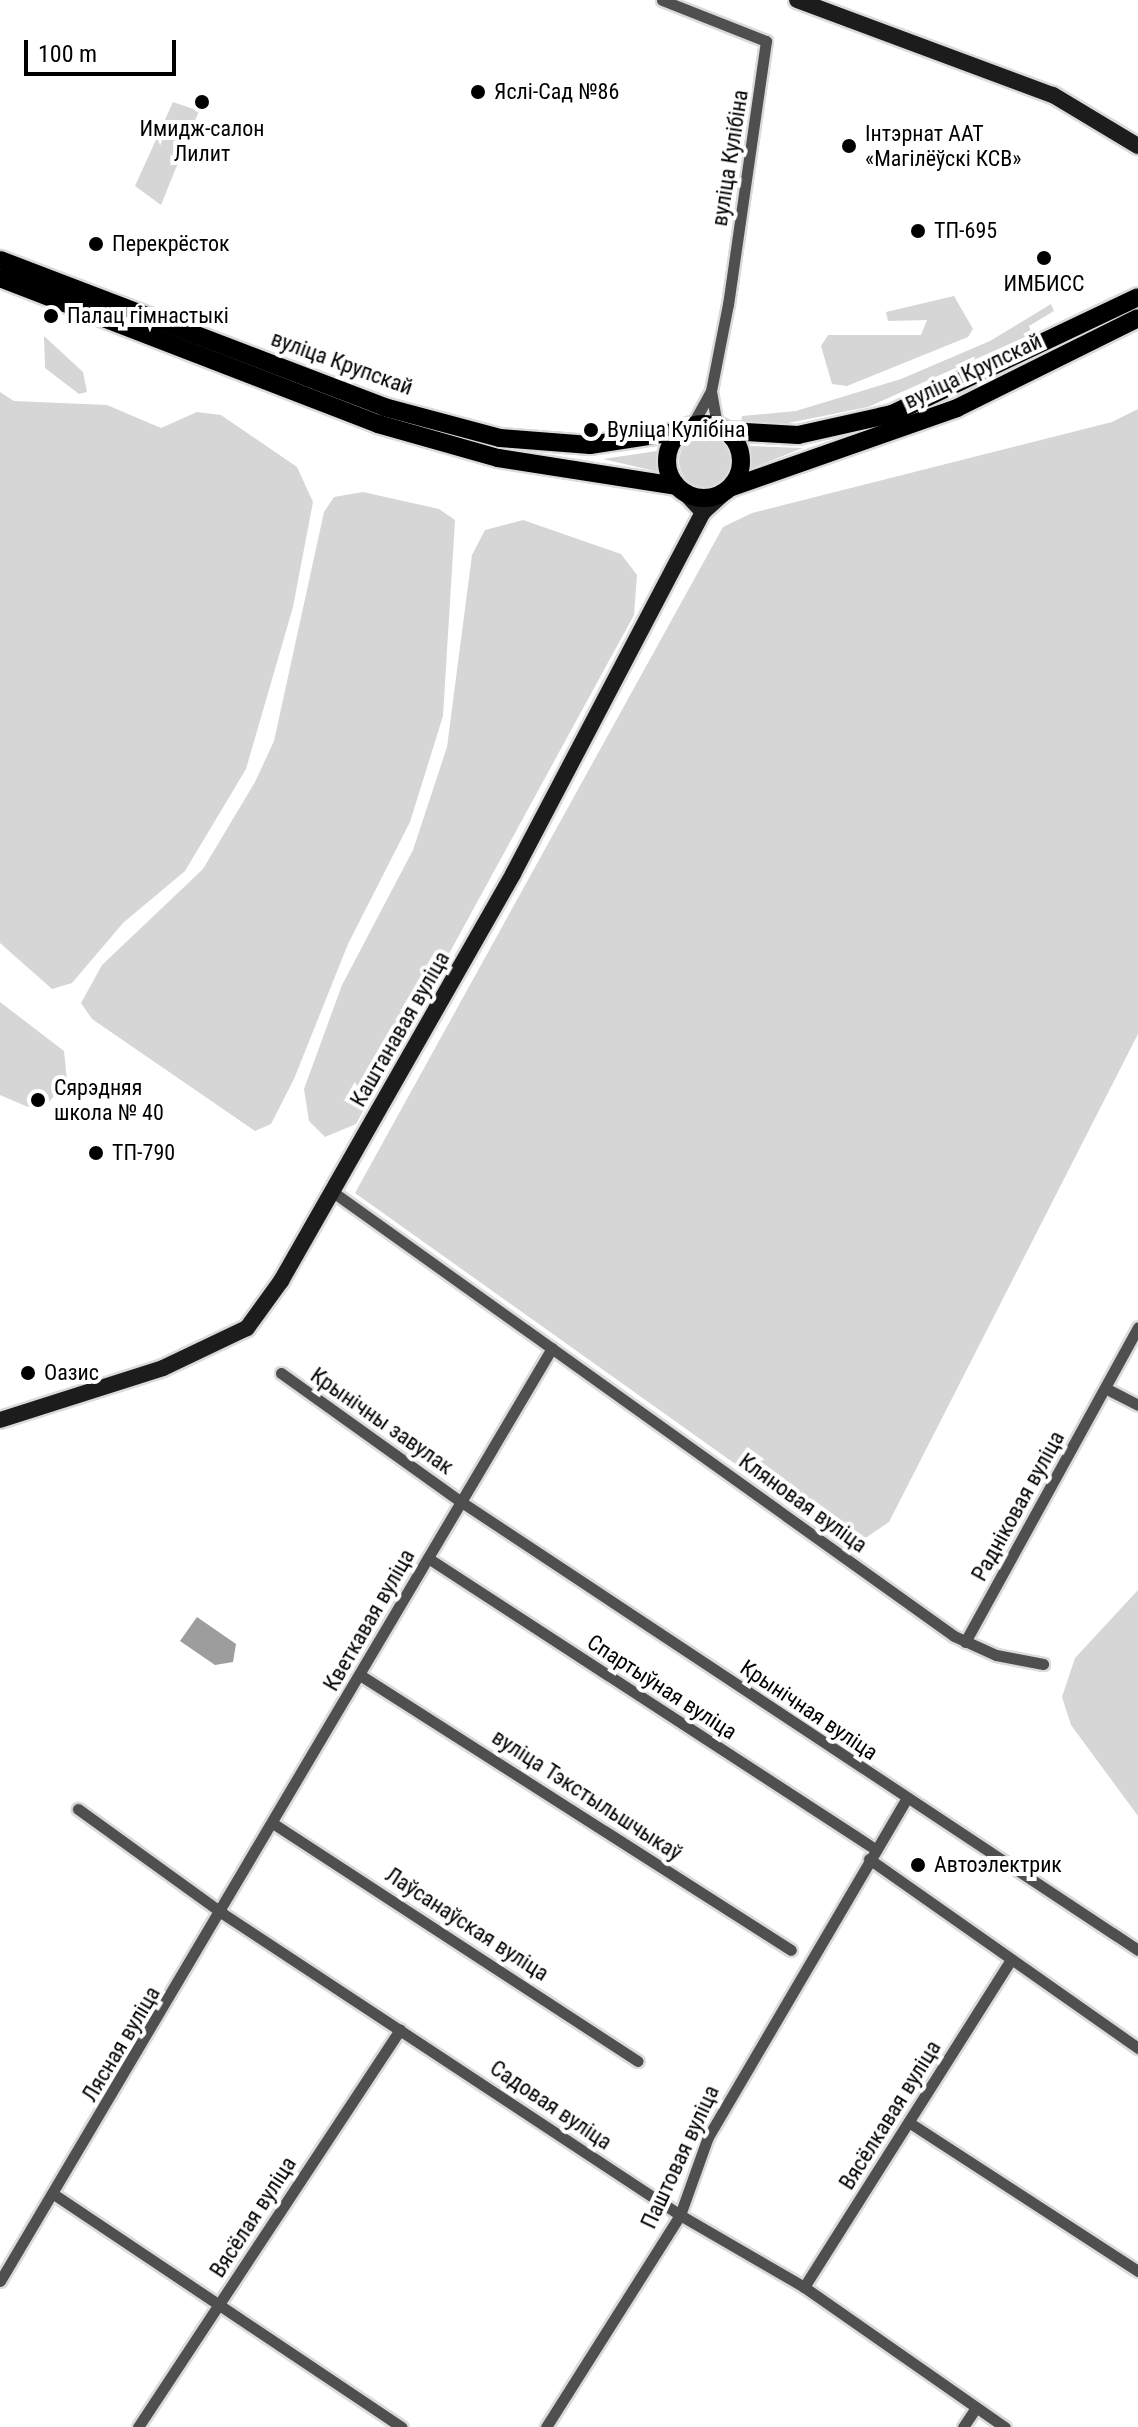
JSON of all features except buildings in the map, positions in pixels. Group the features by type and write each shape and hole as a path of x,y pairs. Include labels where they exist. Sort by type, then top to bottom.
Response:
{"main road":[{"path":"797,0 1053,95 1138,146"},
{"name":"вуліца Крупскай","path":"0,260 384,407 500,438 590,445 687,428"},
{"name":"вуліца Крупскай","path":"0,278 378,424 498,458 681,490"},
{"name":"вуліца Крупскай","path":"722,428 798,435 892,414 1138,297"},
{"name":"вуліца Крупскай","path":"727,491 957,408 1138,318"},
{"path":"687,428 722,428 742,464 727,491 703,512 681,490 668,451 687,428"},
{"path":"681,490 727,491"},
{"name":"Каштанавая вуліца","path":"0,1420 230,1341 281,1281 513,874 703,512"}],"street":[{"name":"вуліца Кулібіна","path":"662,0 766,41 711,391 687,428"},
{"name":"вуліца Кулібіна","path":"711,391 722,428"},
{"name":"Кляновая вуліца","path":"333,1192 965,1642 1043,1664"},
{"name":"Радніковая вуліца","path":"965,1642 1138,1327"},
{"name":"Кветкавая вуліца","path":"222,1913 552,1348"},
{"name":"Крынічны завулак","path":"281,1373 460,1501"},
{"path":"1105,1388 1138,1405"},
{"name":"Крынічная вуліца","path":"460,1501 1138,1950"},
{"name":"Спартыўная вуліца","path":"428,1558 872,1854"},
{"name":"вуліца Тэкстыльшчыкаў","path":"360,1675 791,1950"},
{"name":"Паштовая вуліца","path":"546,2427 680,2215 703,2148 906,1799"},
{"name":"Садовая вуліца","path":"78,1809 222,1913 680,2215 804,2287 1005,2427"},
{"name":"Лаўсанаўская вуліца","path":"274,1824 637,2061"},
{"path":"872,1854 1009,1963 1138,2048"},
{"name":"Лясная вуліца","path":"0,2281 55,2195 222,1913"},
{"name":"Вясёлкавая вуліца","path":"804,2287 1009,1963"},
{"name":"Вясёлая вуліца","path":"138,2427 400,2029"},
{"path":"910,2123 1138,2271"},
{"path":"55,2195 402,2427"},
{"path":"963,2427 976,2408"}],"shaded area":[{"path":"173,102 199,111 161,205 135,186"},
{"path":"954,296 973,329 968,337 847,386 832,384 821,346 828,335 921,335 927,320 888,321 886,312"},
{"path":"1051,304 1054,311 1029,326 1032,334 868,407 773,426 741,423 742,416 796,411 901,379 990,341"},
{"path":"44,336 83,372 87,392 79,394 45,368"},
{"path":"0,392 14,401 107,405 161,428 197,412 221,415 297,467 313,502 293,607 246,769 185,871 123,923 72,983 52,989 0,943"},
{"path":"1138,409 1138,1034 889,1522 867,1537 842,1540 355,1193 723,527 752,513 1112,422"},
{"path":"705,435 724,442 731,461 724,480 705,487 686,480 679,461 686,442"},
{"path":"747,446 803,448 750,469"},
{"path":"657,451 659,472 603,459"},
{"path":"363,492 439,509 455,520 443,716 410,822 348,944 294,1079 271,1124 255,1131 92,1019 81,1003 102,965 203,869 255,782 274,741 324,512 334,497"},
{"path":"523,520 621,554 637,575 634,615 356,1124 325,1137 309,1121 304,1089 342,985 413,850 447,747 472,555 485,530"},
{"path":"0,1002 64,1051 67,1080 48,1103 28,1107 0,1095"},
{"path":"1138,1590 1138,1816 1071,1725 1062,1697 1075,1658"},
{"path":"197,1617 236,1644 233,1662 215,1665 180,1641"}],"place":[{"name":"Яслі-Сад №86","path":"478,92"},
{"name":"Имидж-салон Лилит","path":"202,102"},
{"name":"Інтэрнат ААТ «Магілёўскі КСВ»","path":"849,146"},
{"name":"ТП-695","path":"918,231"},
{"name":"Перекрёсток","path":"96,244"},
{"name":"ИМБИСС","path":"1044,258"},
{"name":"Палац гімнастыкі","path":"51,316"},
{"name":"Вуліца Кулібіна","path":"591,430"},
{"name":"Сярэдняя школа № 40","path":"38,1100"},
{"name":"ТП-790","path":"96,1153"},
{"name":"Оазис","path":"28,1373"},
{"name":"Автоэлектрик","path":"918,1865"}]}
